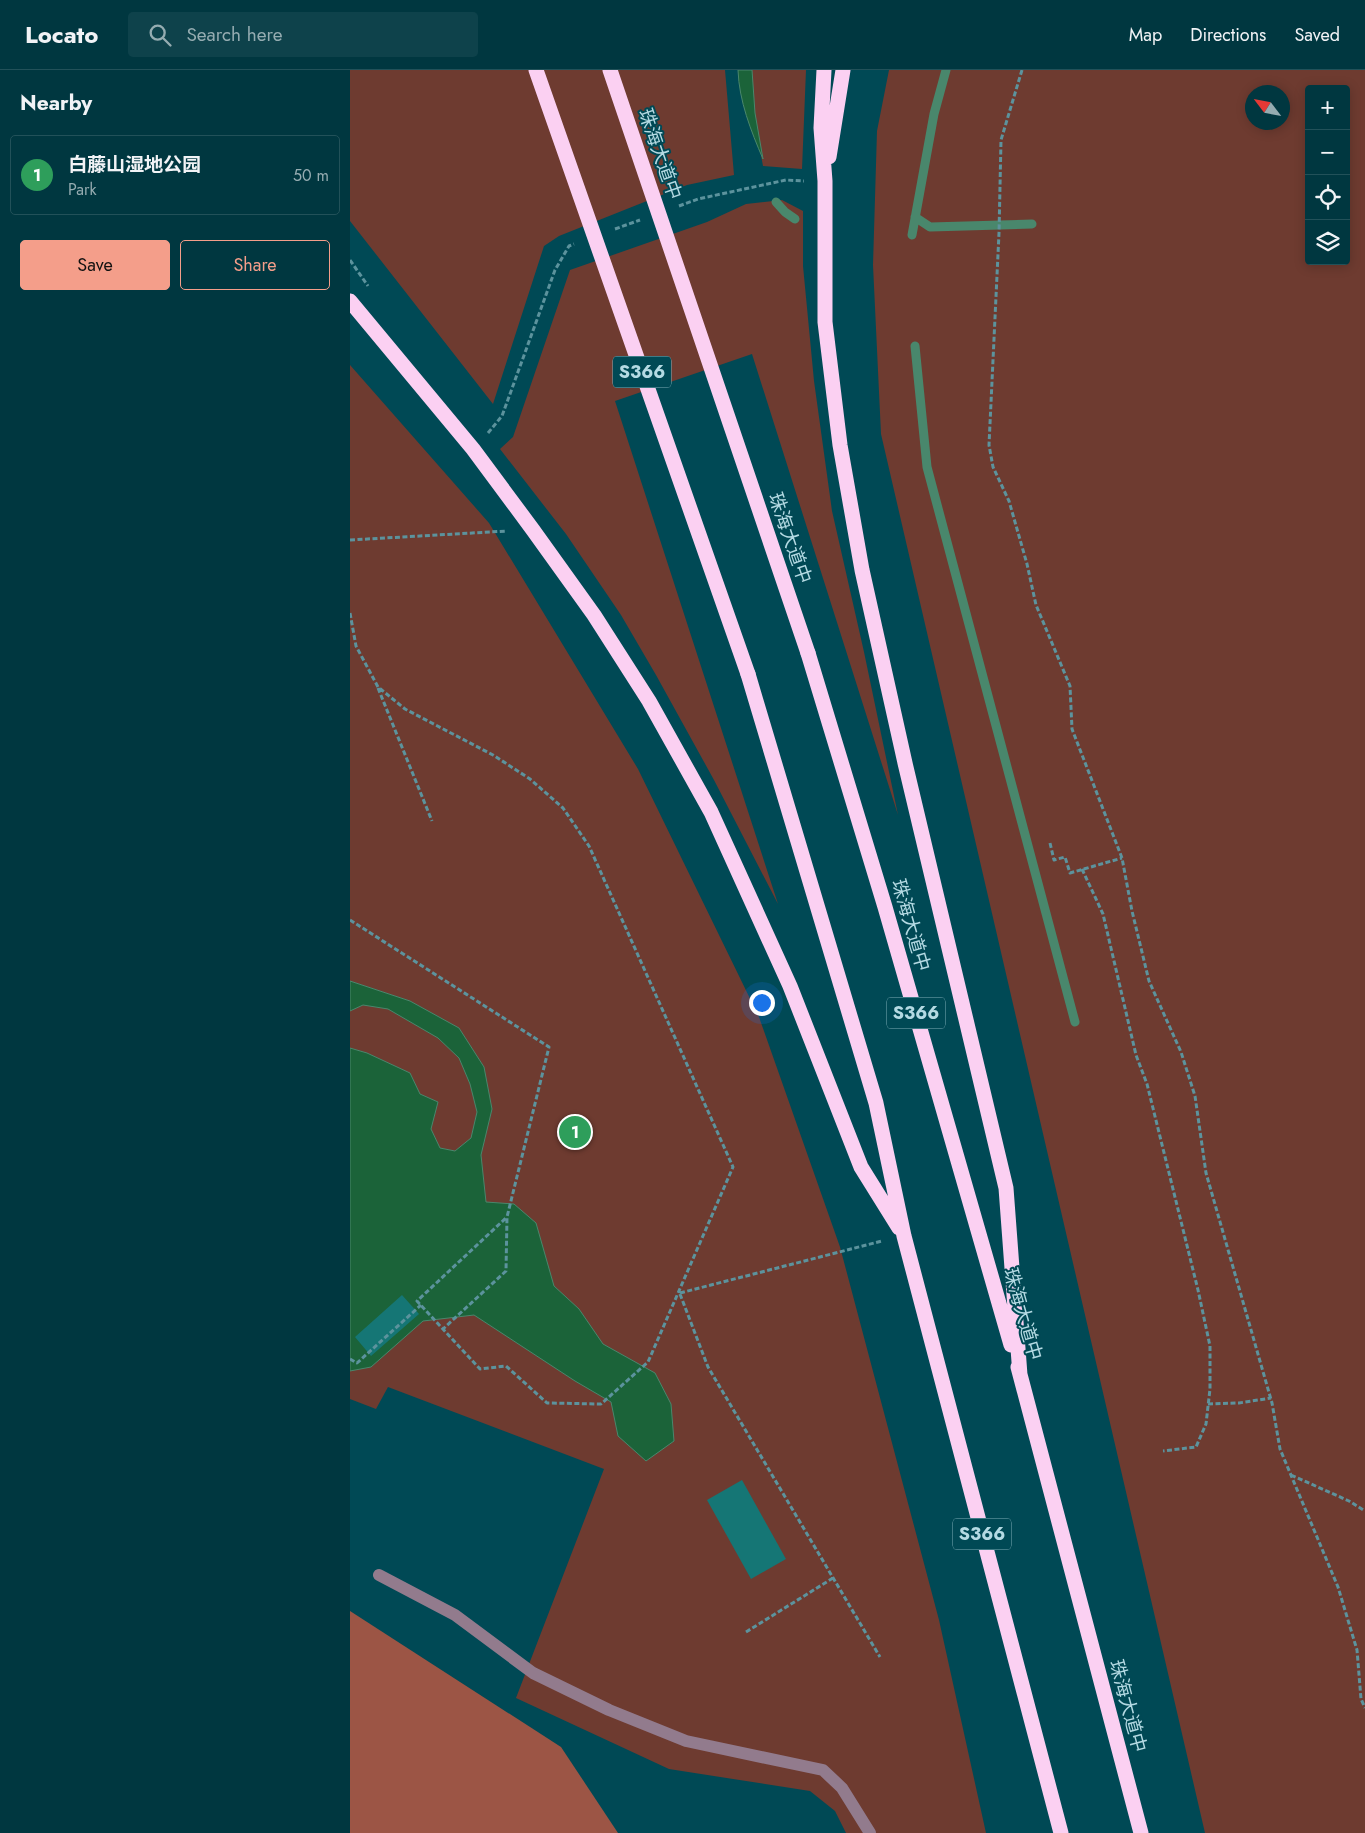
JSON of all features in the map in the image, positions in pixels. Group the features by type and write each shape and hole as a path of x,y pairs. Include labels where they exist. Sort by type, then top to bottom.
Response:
{"highway":[{"name":"S366","path":"536,70 748,674 876,1103 904,1236 1061,1833"},
{"name":"珠海大道中","path":"610,70 808,653 882,898 1020,1375 1141,1833"},
{"path":"824,70 818,181 825,322 840,446 862,570 1006,1188 1020,1375"},
{"path":"818,181 843,70"},
{"path":"350,301 473,449 594,615 639,686 711,812 790,986 861,1167 904,1236"}],"lane":[{"path":"378,1575 456,1615 532,1673 609,1710 686,1741 823,1770 842,1788 870,1833"}],"path":[{"path":"1022,70 1001,140 999,233 989,445 993,467 1009,501 1027,564 1036,605 1070,686 1072,729 1122,858 1132,911 1149,980 1182,1052 1196,1096 1206,1173 1271,1398 1280,1449 1338,1587 1357,1650 1361,1699 1365,1708"},
{"path":"786,180 818,181"},
{"path":"502,416 510,394"},
{"path":"350,540 533,530"},
{"path":"350,613 356,646 378,687 432,821"},
{"path":"378,687 405,709 493,755 530,779 564,808 589,846 733,1166 680,1293 648,1362 601,1404 546,1403 506,1366 480,1369 417,1301 508,1217"},
{"path":"1050,844 1054,860 1066,857 1070,873 1122,858"},
{"path":"1082,869 1103,914 1136,1055 1147,1084 1210,1346 1210,1389 1206,1424 1196,1447 1163,1451"},
{"path":"350,920 549,1047 508,1217 506,1271 443,1329"},
{"path":"680,1293 904,1236"},
{"path":"680,1293 708,1367 880,1657"},
{"path":"350,1359 357,1363 421,1305"},
{"path":"1208,1404 1239,1403 1271,1398"},
{"path":"1290,1475 1349,1501 1365,1511"},
{"path":"746,1632 833,1578"}],"shaded area":[{"path":"350,70 725,70 734,175 687,185 559,236 544,246 493,404 350,221"},
{"path":"738,70 752,70 755,113 763,159 743,104"},
{"path":"745,70 806,70 802,169 763,166"},
{"path":"889,70 1365,70 1365,1833 1205,1833 881,434 873,265 877,131"},
{"path":"782,200 803,211 803,266 814,381 832,511 898,815 752,354 615,401 778,904 714,780 621,615 566,534 500,449 513,437 570,270 707,222 746,204"},
{"path":"350,365 489,523 638,769 759,1017 840,1247 939,1620 986,1833 846,1833 835,1811 810,1791 669,1769 516,1698 604,1469 388,1387 376,1409 350,1399"},
{"path":"350,981 410,1001 459,1028 484,1067 492,1109 481,1155 486,1202 514,1204 536,1223 554,1286 579,1309 603,1344 655,1373 671,1404 674,1441 646,1461 618,1436 611,1402 575,1381 474,1315 423,1321 371,1367 350,1371 350,1048 367,1053 410,1073 420,1094 438,1102 431,1129 440,1148 455,1151 471,1138 477,1112 470,1084 459,1058 438,1038 388,1009 363,1005 350,1011"},
{"path":"350,1611 561,1747 618,1833 350,1833"}],"building":[{"path":"402,1295 419,1314 371,1356 355,1337"},
{"path":"742,1480 786,1559 751,1579 707,1500"}],"waterway":[{"path":"912,235 934,114 946,70"},
{"path":"776,202 795,219"},
{"path":"915,217 930,227 1032,224"},
{"path":"915,346 927,467 1075,1022"}],"place":[{"name":"白藤山湿地公园","path":"575,1132"}]}
